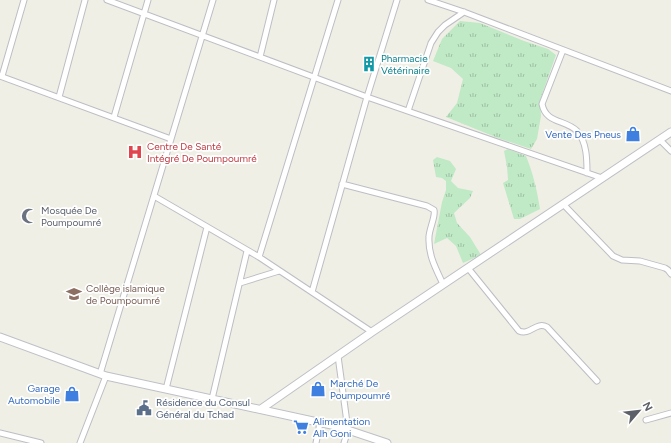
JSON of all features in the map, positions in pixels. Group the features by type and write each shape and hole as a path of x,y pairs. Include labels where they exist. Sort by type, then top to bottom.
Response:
{"street":[{"path":"24,0 1,76 171,139"},
{"path":"59,97 85,0"},
{"path":"107,0 367,97 602,178"},
{"path":"114,117 148,0"},
{"path":"80,443 103,375 154,196 213,0"},
{"path":"260,57 274,0"},
{"path":"259,257 338,0"},
{"path":"312,292 367,97 397,0"},
{"path":"428,0 464,12 671,91"},
{"path":"408,111 431,43 438,32 464,12"},
{"path":"563,50 542,104 543,111 548,118 569,125 578,132 586,152 587,173"},
{"path":"261,409 372,332 671,132"},
{"path":"660,140 671,151"},
{"path":"342,184 431,207 435,213 431,224 429,237 430,255 444,284"},
{"path":"154,196 259,257 372,332"},
{"path":"562,204 613,256 622,260 640,261 665,268 671,274"},
{"path":"166,389 207,227"},
{"path":"212,399 248,251"},
{"path":"468,268 519,331 524,333 528,332 539,325 547,327 597,381"},
{"path":"240,283 279,271"},
{"path":"0,336 103,375 320,423 348,430 383,442"},
{"path":"338,356 348,430 344,443"},
{"path":"646,420 671,413"},
{"path":"316,443 320,423"},
{"path":"0,433 41,443"}],"green space":[{"path":"460,21 480,23 548,49 556,55 540,100 541,116 537,139 531,149 498,138 446,117 457,103 463,79 451,68 433,61 442,39"},
{"path":"508,149 526,156 533,175 539,202 540,209 520,219 514,219 503,183 508,180 504,151"},
{"path":"437,157 450,161 456,169 451,181 458,188 473,191 470,198 454,213 457,223 470,237 481,255 463,263 456,246 447,238 434,244 442,202 446,190 446,181 442,178 436,177 433,160"}],"place":[{"name":"Pharmacie Vétérinaire","path":"369,64"},
{"name":"Vente Des Pneus","path":"633,134"},
{"name":"Centre De Santé Intégré De Poumpoumré","path":"135,152"},
{"name":"Mosquée De Poumpoumré","path":"29,216"},
{"name":"Collège islamique de Poumpoumré","path":"74,294"},
{"name":"Marché De Poumpoumré","path":"318,389"},
{"name":"Garage Automobile","path":"72,394"},
{"name":"Résidence du Consul Général du Tchad","path":"144,408"},
{"name":"Alimentation Alh Goni","path":"301,427"}]}
